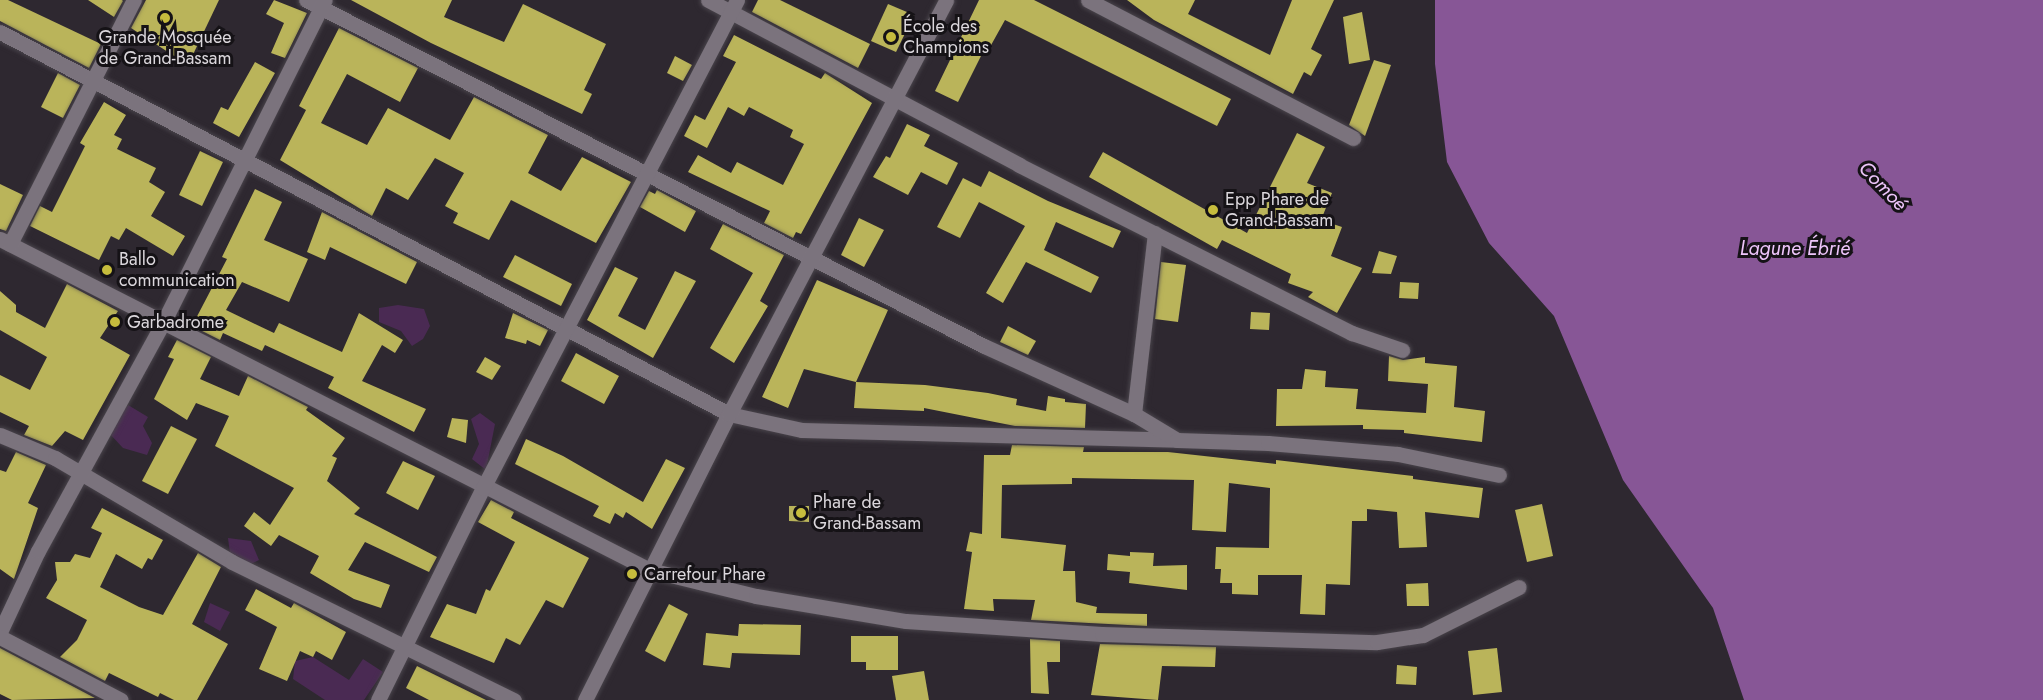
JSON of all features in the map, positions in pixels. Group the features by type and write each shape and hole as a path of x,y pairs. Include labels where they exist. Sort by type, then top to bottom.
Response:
{"street":[{"path":"134,0 95,79 5,242 483,488 650,570 756,596 906,621 1102,634 1313,641 1406,640 1446,626 1519,587"},
{"path":"306,0 323,4 647,174 984,346 1134,414 1177,440"},
{"path":"708,0 734,6 895,99 1352,333 1402,350"},
{"path":"585,700 729,414 946,0"},
{"path":"1088,0 1353,138"},
{"path":"0,632 81,472 163,323 323,4"},
{"path":"378,700 483,488 734,6"},
{"path":"0,32 95,79 243,161 566,327 729,414 802,430 1268,443 1398,454 1499,475"},
{"path":"1134,414 1155,233"},
{"path":"0,435 81,472 232,562 406,645 514,700"},
{"path":"0,637 121,700"}],"shaded area":[{"path":"398,305 424,309 430,326 423,339 412,346 401,331 379,322 379,308"},
{"path":"128,405 148,417 143,426 152,443 147,455 123,448 108,432"},
{"path":"480,413 495,424 486,470 472,459 479,444 471,419"},
{"path":"228,538 251,541 259,560 247,566 230,554"},
{"path":"210,603 230,612 220,631 204,622"},
{"path":"313,657 349,680 363,659 383,672 364,700 325,700 293,679 295,661"}],"water":[{"name":"Lagune Ébrié","path":"1435,0 2043,0 2043,700 1744,700 1713,608 1623,480 1554,316 1489,243 1447,162 1435,64"}],"building":[{"path":"0,0 8,0 101,44 89,68 0,21"},
{"path":"88,0 122,0 123,1 114,17"},
{"path":"146,0 219,0 188,65 131,28"},
{"path":"274,0 307,13 285,58 271,53 284,23 266,14"},
{"path":"351,0 452,0 444,17 504,42 523,4 606,44 584,90 592,94 582,114 431,43"},
{"path":"758,0 780,0 870,44 858,68 752,12"},
{"path":"979,0 1034,0 1231,99 1217,126 1005,20 985,56 982,54 958,102 935,91"},
{"path":"1127,0 1195,0 1188,14 1270,55 1292,0 1334,0 1311,49 1322,55 1311,76 1304,72 1293,94 1154,20"},
{"path":"888,4 914,15 896,52 871,41"},
{"path":"1362,12 1370,60 1349,64 1343,17"},
{"path":"339,28 418,68 400,102 347,74 321,123 367,145 388,108 450,140 474,97 548,135 528,173 561,191 582,157 631,182 596,243 511,200 489,240 453,223 458,213 445,206 464,173 435,158 408,200 386,188 372,216 280,160 306,110 299,106"},
{"path":"734,35 821,79 825,73 872,103 801,234 796,232 793,238 764,223 770,211 688,172 698,155 731,173 737,162 783,185 804,144 790,137 793,130 749,107 744,116 728,107 707,148 684,136 695,115 705,120 736,62 723,56"},
{"path":"675,56 692,65 683,81 667,73"},
{"path":"1374,60 1391,65 1365,136 1349,125"},
{"path":"255,62 275,73 239,137 213,123 221,107 228,110"},
{"path":"58,73 80,85 63,118 41,107"},
{"path":"104,102 126,115 114,135 122,139 117,149 156,168 149,182 165,192 151,216 185,236 173,256 126,228 119,240 111,236 99,260 30,226 40,206 52,212 85,146 80,143"},
{"path":"907,124 930,135 924,146 958,163 947,185 921,172 908,195 873,177 886,156 890,158"},
{"path":"1297,133 1325,147 1307,183 1332,193 1321,220 1342,227 1331,256 1362,268 1337,313 1308,297 1313,292 1288,283 1291,274 1222,240 1217,249 1089,177 1103,152 1247,233"},
{"path":"200,151 223,162 202,206 179,195"},
{"path":"989,171 1048,201 1121,231 1113,248 1056,222 1044,250 1099,277 1091,293 1026,262 1003,303 986,293 1025,226 979,202 960,238 937,227 963,178 981,187"},
{"path":"0,184 23,195 6,231 0,229"},
{"path":"255,189 282,202 264,240 308,259 289,302 242,282 226,310 274,333 279,323 342,352 359,313 403,340 395,353 382,345 362,381 426,409 414,432 328,388 334,377 265,345 262,351 223,333 220,340 192,326 227,259 222,257"},
{"path":"657,190 696,211 685,232 640,207 649,191 655,194"},
{"path":"322,212 417,262 406,284 330,247 325,260 307,252"},
{"path":"859,218 884,230 864,267 841,255"},
{"path":"723,224 784,255 760,301 768,306 734,363 710,348 753,273 710,249"},
{"path":"1379,251 1397,256 1391,274 1372,273"},
{"path":"515,255 572,284 561,306 503,277"},
{"path":"1161,262 1186,265 1178,322 1155,319"},
{"path":"615,267 638,278 618,316 645,330 675,271 696,281 653,358 587,320"},
{"path":"817,280 888,310 856,382 804,369 788,408 762,397"},
{"path":"1400,282 1419,283 1418,299 1399,298"},
{"path":"67,284 118,311 100,338 130,355 83,440 65,431 52,446 24,435 29,426 0,412 0,375 30,390 47,357 0,330 0,291 16,305 16,312 45,328"},
{"path":"1251,312 1270,313 1269,330 1250,329"},
{"path":"513,313 548,330 540,346 527,340 526,344 505,338"},
{"path":"1008,326 1036,341 1028,355 1000,342"},
{"path":"177,340 211,357 200,379 239,396 248,376 308,407 306,410 345,438 332,456 337,458 327,481 360,508 354,514 437,557 429,572 365,542 348,570 390,585 381,608 354,599 310,573 319,556 279,535 271,546 244,526 254,512 270,525 294,488 215,446 229,416 196,403 187,420 154,399 174,359 168,357"},
{"path":"576,353 619,376 604,404 561,381"},
{"path":"1389,356 1403,360 1425,357 1425,363 1457,366 1454,407 1485,411 1482,442 1404,433 1404,430 1363,429 1363,425 1276,426 1277,389 1302,389 1305,369 1326,371 1325,387 1358,389 1356,409 1426,413 1428,384 1388,381"},
{"path":"485,357 501,366 492,380 476,372"},
{"path":"856,382 925,385 988,393 1017,399 1016,405 1046,411 1048,396 1065,399 1065,402 1086,404 1085,428 1015,426 924,408 924,411 854,408"},
{"path":"452,418 468,420 466,443 447,437"},
{"path":"171,426 197,439 168,494 142,481"},
{"path":"526,439 563,456 643,502 666,459 685,468 652,529 626,512 623,518 615,513 610,524 593,516 599,506 515,464"},
{"path":"1012,445 1084,447 1083,452 1168,452 1276,464 1276,460 1413,476 1413,479 1483,488 1479,518 1425,512 1427,547 1399,548 1397,512 1367,509 1367,521 1352,521 1350,585 1326,584 1325,615 1300,614 1302,575 1258,575 1258,595 1232,594 1232,583 1220,583 1221,569 1215,569 1216,547 1269,548 1270,488 1229,483 1226,532 1192,530 1194,480 1072,478 1072,484 1002,485 1001,538 1066,545 1063,571 1075,571 1076,602 1097,607 1096,613 1147,614 1147,626 1031,620 1035,600 993,599 994,611 964,609 972,552 966,551 970,532 982,534 984,455 1010,455"},
{"path":"16,452 46,465 28,503 38,508 14,579 0,569 0,470 6,472"},
{"path":"403,461 435,476 418,510 386,493"},
{"path":"491,500 514,512 511,518 589,558 563,608 546,600 520,645 506,638 494,663 430,637 447,604 476,614 486,589 490,591 515,542 478,522"},
{"path":"1542,504 1553,556 1527,562 1515,510"},
{"path":"789,506 809,506 809,522 789,521"},
{"path":"102,508 163,540 152,560 148,558 142,569 116,554 100,587 139,607 163,615 198,553 221,567 192,624 228,644 197,700 174,700 160,693 158,697 109,673 105,681 60,657 77,640 87,620 46,598 57,580 55,562 70,562 75,554 90,558 102,533 91,528"},
{"path":"1130,552 1154,553 1153,566 1187,565 1187,590 1129,583 1130,572 1107,570 1108,554 1130,556"},
{"path":"1428,583 1429,606 1407,606 1406,584"},
{"path":"256,589 291,608 294,603 346,632 332,660 316,651 313,657 300,651 287,681 259,669 277,627 245,610"},
{"path":"669,604 688,614 665,662 645,651"},
{"path":"739,624 801,625 800,655 732,653 730,668 703,665 706,633 738,636"},
{"path":"851,636 898,636 898,670 866,670 866,662 851,662"},
{"path":"1030,639 1060,641 1060,662 1047,662 1049,694 1031,693"},
{"path":"1100,644 1216,647 1215,667 1162,666 1158,700 1091,695"},
{"path":"0,648 95,698 12,700 0,694"},
{"path":"1497,648 1502,692 1473,695 1468,651"},
{"path":"1397,665 1417,667 1416,685 1396,684"},
{"path":"417,666 486,700 429,700 406,688"},
{"path":"924,671 929,700 896,700 892,676"}],"place":[{"name":"Grande Mosquée de Grand-Bassam","path":"165,18"},
{"name":"École des Champions","path":"891,37"},
{"name":"Epp Phare de Grand-Bassam","path":"1213,210"},
{"name":"Ballo communication","path":"107,270"},
{"name":"Garbadrome","path":"115,322"},
{"name":"Phare de Grand-Bassam","path":"801,513"},
{"name":"Carrefour Phare","path":"632,574"}],"water label":[{"name":"Comoé","path":"1883,186"}]}
